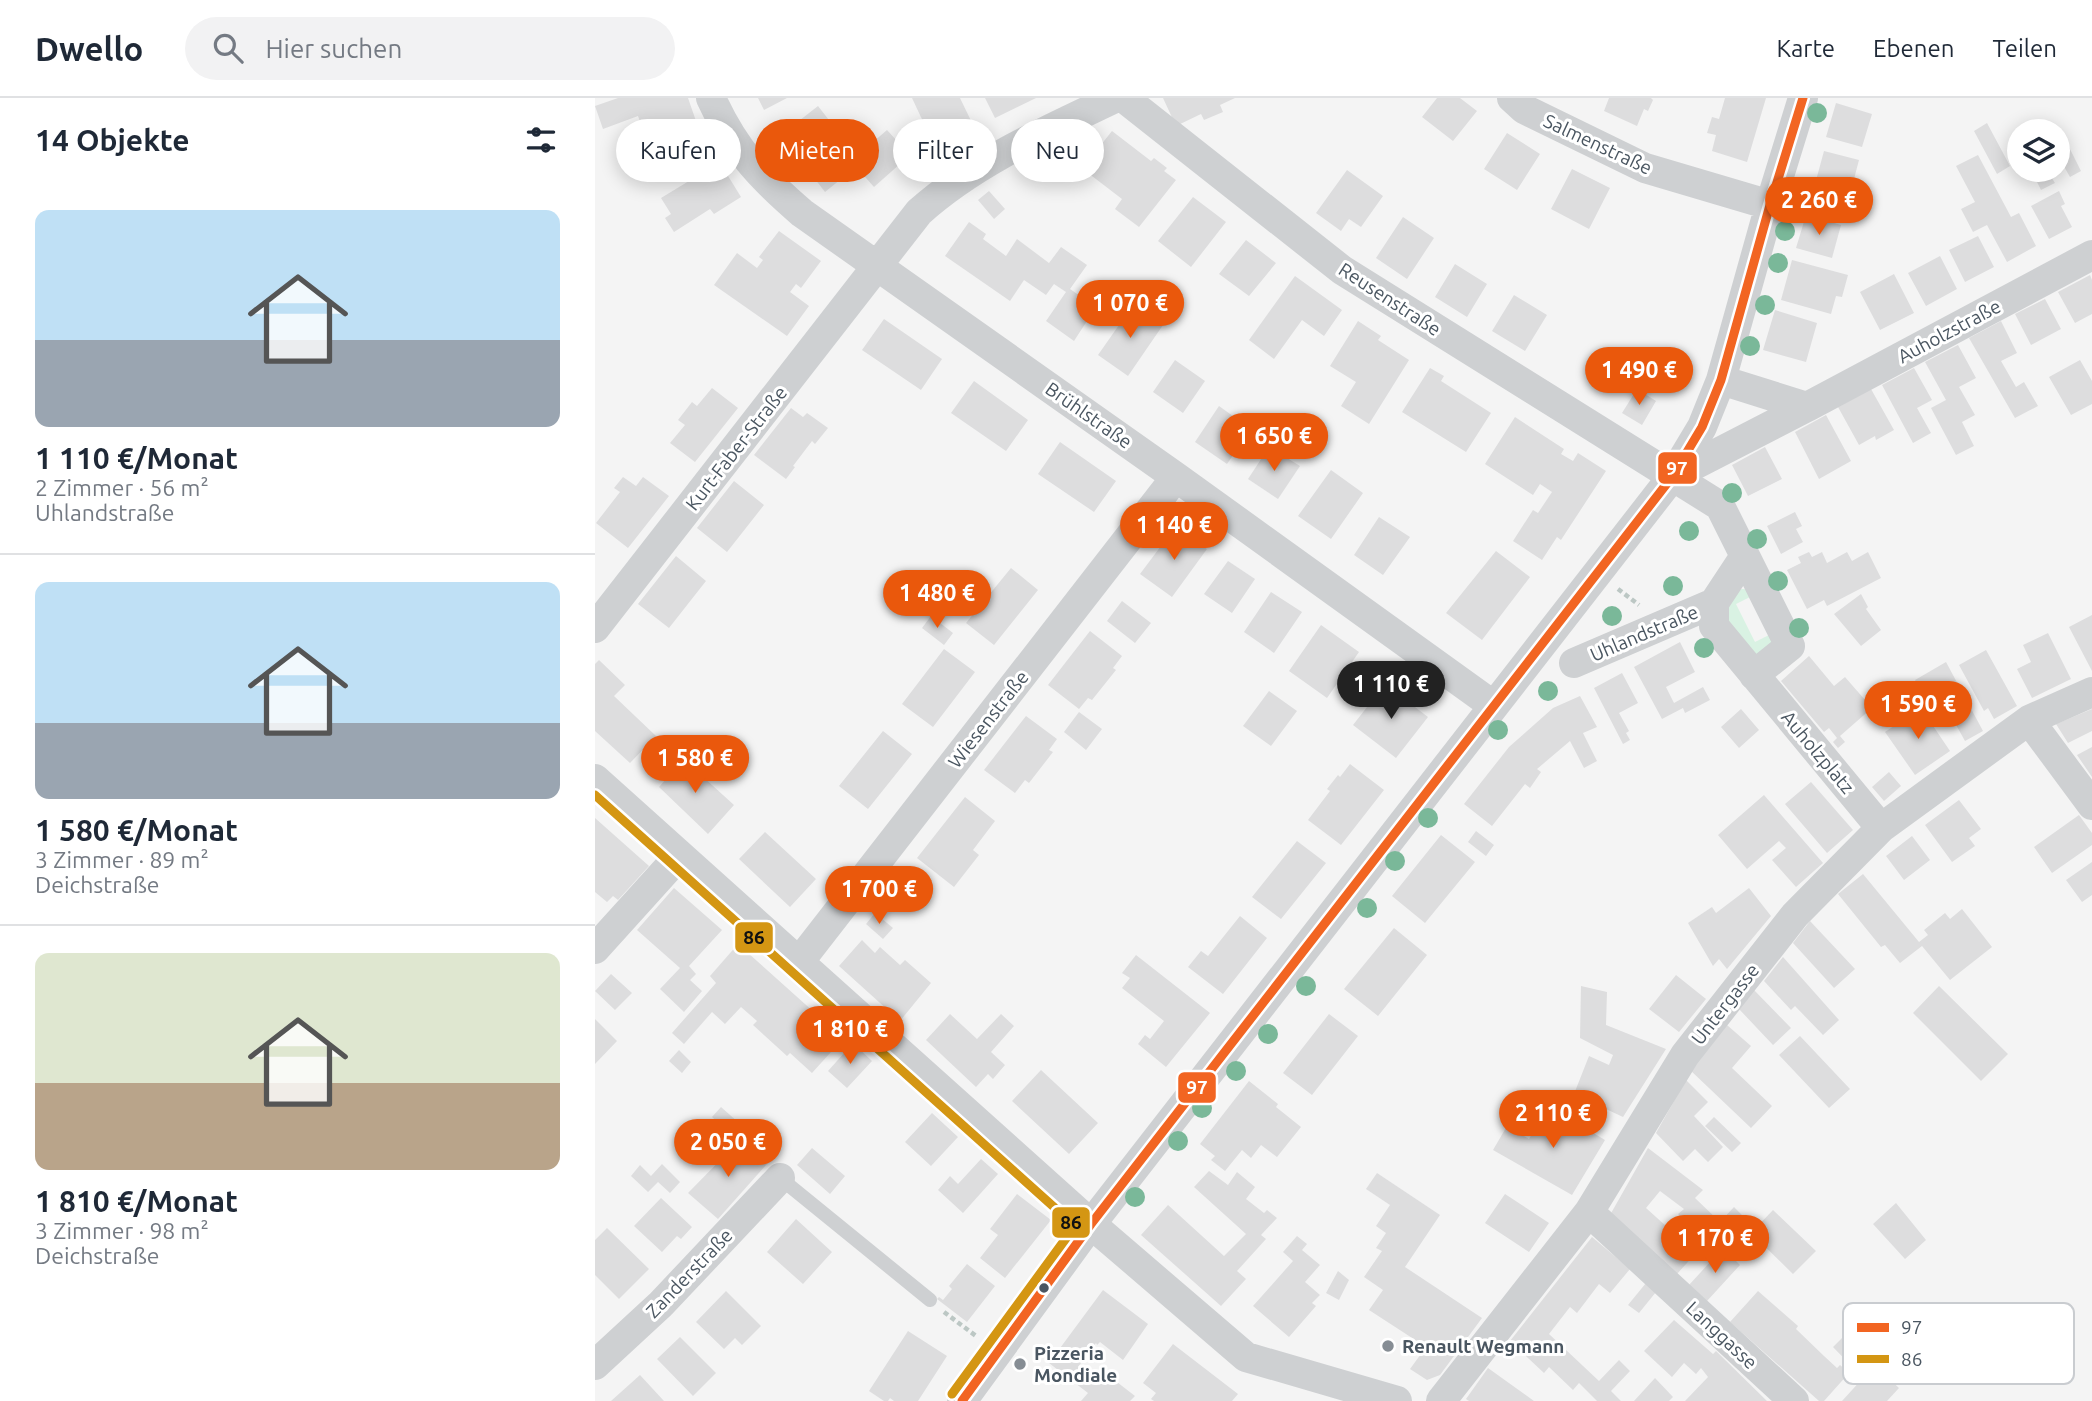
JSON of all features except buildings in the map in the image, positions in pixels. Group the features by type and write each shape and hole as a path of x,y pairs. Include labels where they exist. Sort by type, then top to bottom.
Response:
{"street":[{"name":"Brühlstraße","path":"711,98 725,129 747,160 802,213 1495,706"},
{"path":"878,268 919,212 942,191 1012,148 1115,98"},
{"name":"Reusenstraße","path":"1124,98 1342,270 1672,477"},
{"name":"Salmenstraße","path":"1511,98 1524,109 1645,168 1770,205"},
{"path":"962,1401 1091,1224 1672,477 1702,427 1721,380 1803,98"},
{"name":"Auholzstraße","path":"1672,477 2092,255"},
{"name":"Kurt-Faber-Straße","path":"595,628 878,268"},
{"path":"1721,380 1798,411"},
{"name":"Wiesenstraße","path":"799,962 1176,477"},
{"path":"1672,477 1720,506 1790,646 1755,676"},
{"path":"1714,603 1745,556"},
{"name":"Uhlandstraße","path":"1574,663 1714,603"},
{"name":"Auholzplatz","path":"1714,603 1714,626 1881,828"},
{"name":"Untergasse","path":"1441,1401 1589,1212 1685,1055 1795,915 1881,828 2029,720 2092,692"},
{"path":"2029,720 2092,805"},
{"path":"595,779 1091,1224 1246,1357 1397,1401"},
{"path":"595,949 678,856"},
{"name":"Zanderstraße","path":"595,1365 661,1304 780,1178"},
{"name":"Langgasse","path":"1589,1212 1794,1401"}],"lane":[{"path":"780,1178 930,1300"}],"path":[{"path":"1597,573 1664,625"},
{"path":"930,1300 996,1352"}],"green space":[{"path":"1741,589 1745,589 1752,596 1736,604 1755,642 1771,634 1776,642 1759,658 1735,635 1726,618 1731,599"}],"transit line":[{"name":"97","path":"962,1401 1091,1224 1672,477 1702,427 1721,380 1803,98"},
{"name":"86","path":"595,795 1075,1226 952,1394"}],"place":[{"name":"Renault Wegmann","path":"1388,1346"},
{"name":"Pizzeria Mondiale","path":"1020,1364"}]}
